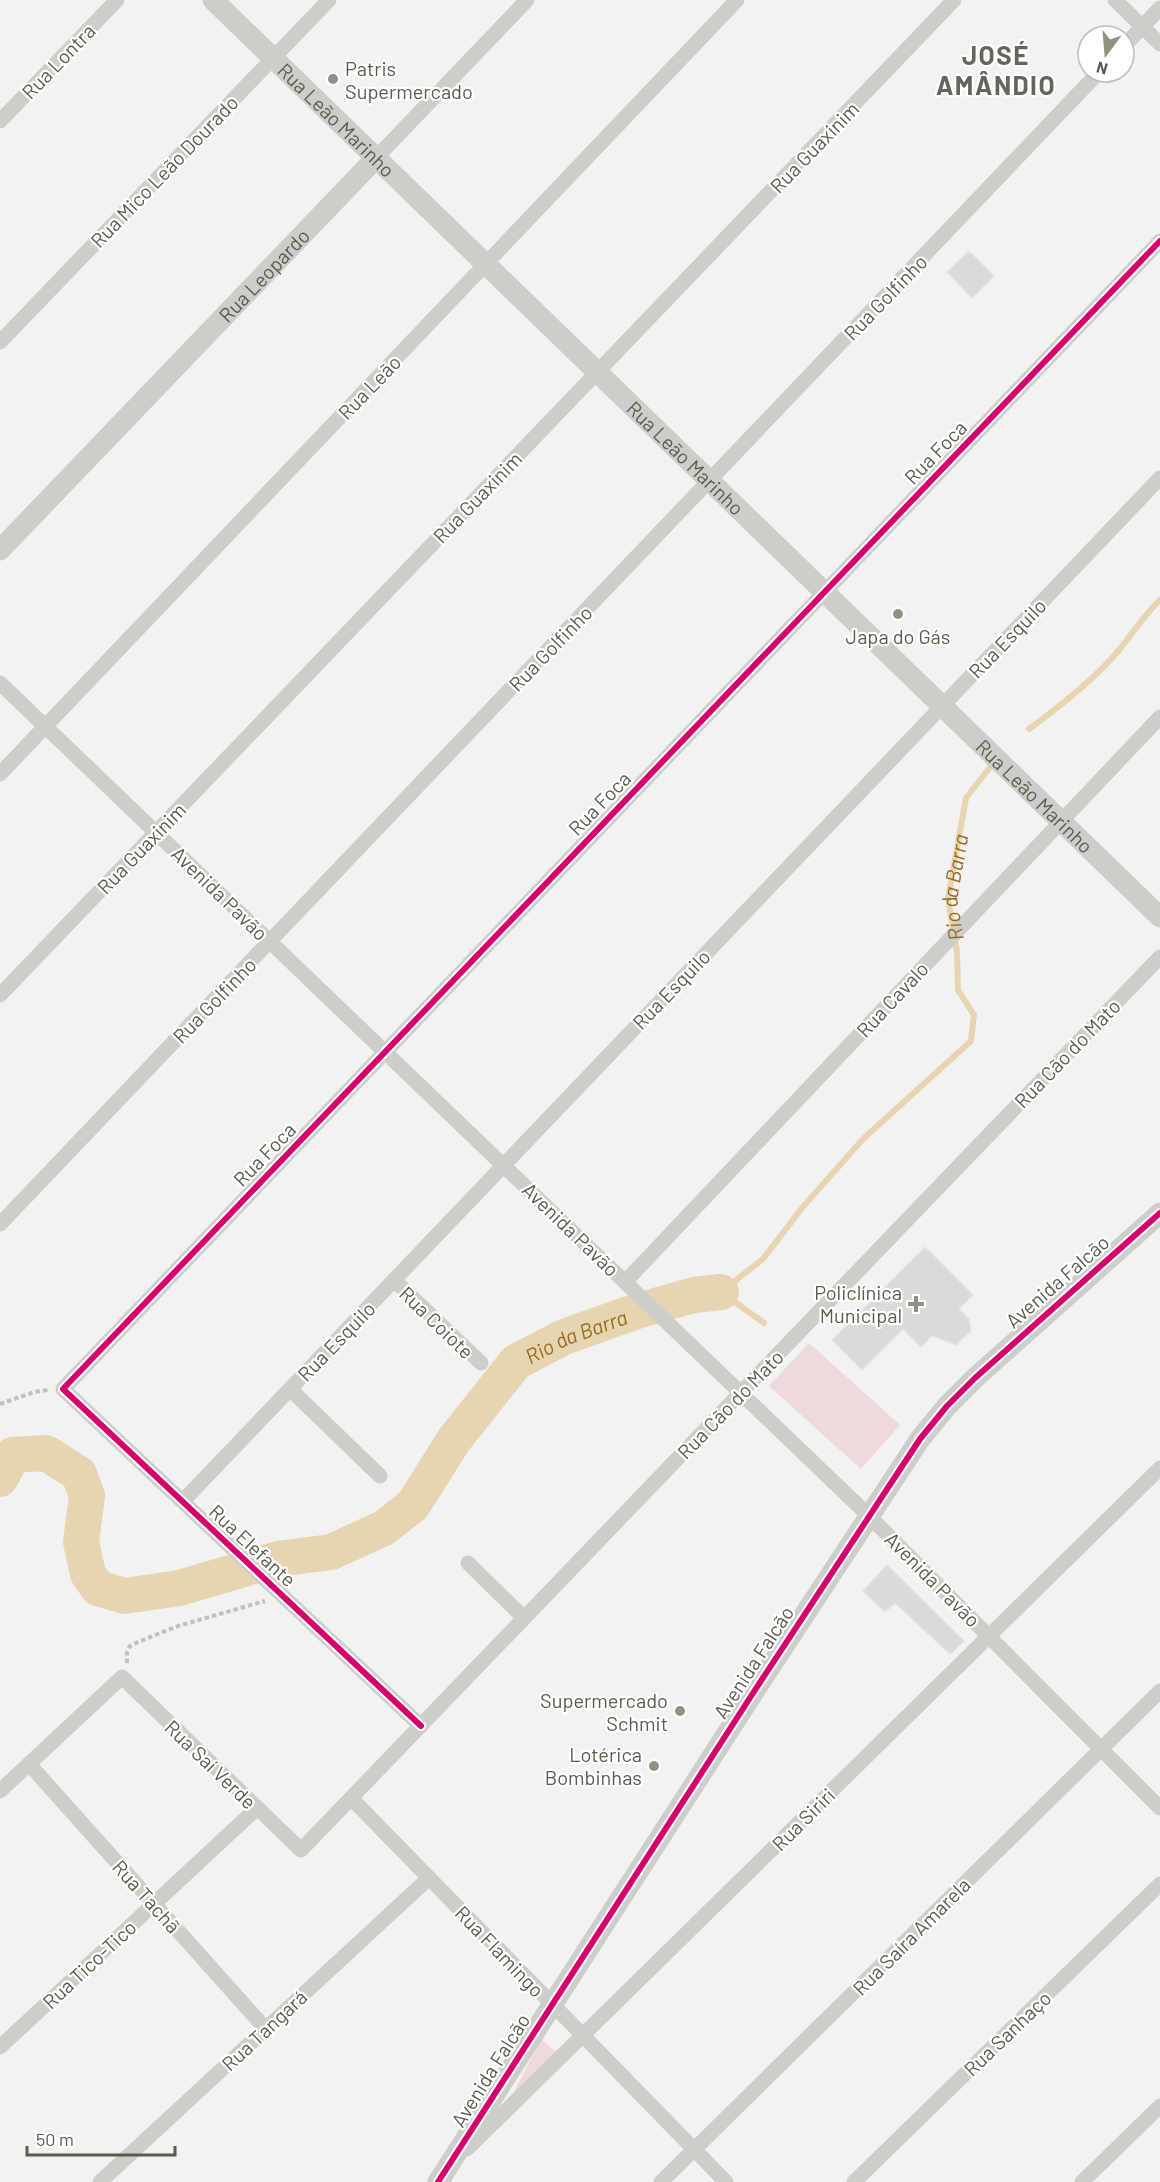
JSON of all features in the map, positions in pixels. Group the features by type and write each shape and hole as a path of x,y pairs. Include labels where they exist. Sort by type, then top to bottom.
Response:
{"street":[{"name":"Rua Lontra","path":"0,121 117,0"},
{"name":"Rua Leão Marinho","path":"213,0 1160,916"},
{"name":"Rua Mico Leão Dourado","path":"0,342 329,0"},
{"name":"Rua Leopardo","path":"0,550 527,0"},
{"name":"Rua Leão","path":"0,774 738,0"},
{"name":"Rua Guaxinim","path":"0,995 954,0"},
{"path":"1114,0 1160,44"},
{"path":"1136,33 1160,8"},
{"name":"Rua Golfinho","path":"0,1224 1088,84"},
{"name":"Rua Foca","path":"63,1389 1160,241"},
{"name":"Rua Esquilo","path":"183,1501 1160,478"},
{"name":"Avenida Pavão","path":"0,683 868,1515 1160,1808"},
{"name":"Rua Cavalo","path":"625,1282 1160,717"},
{"name":"Rua Cão do Mato","path":"300,1850 1160,957"},
{"name":"Avenida Falcão","path":"442,2176 920,1438 947,1406 1010,1345 1160,1213"},
{"name":"Rua Coiote","path":"394,1280 480,1363"},
{"name":"Rua Elefante","path":"63,1389 421,1726"},
{"path":"290,1389 380,1476"},
{"name":"Rua Siriri","path":"442,2176 1160,1468"},
{"path":"468,1563 524,1618"},
{"path":"0,1791 122,1677"},
{"name":"Rua Saí Verde","path":"122,1677 300,1850"},
{"name":"Rua Saíra Amarela","path":"661,2182 1160,1691"},
{"name":"Rua Tachã","path":"29,1764 265,2028"},
{"name":"Rua Flamingo","path":"351,1798 726,2182"},
{"name":"Rua Tico-Tico","path":"0,2047 257,1808"},
{"name":"Rua Tangará","path":"100,2182 429,1878"},
{"name":"Rua Sanhaço","path":"854,2182 1160,1884"},
{"path":"1082,2182 1160,2106"}],"path":[{"path":"0,1404 34,1392 63,1389"},
{"path":"122,1677 128,1662 127,1652 130,1646 178,1626 283,1596"}],"shaded area":[{"path":"809,1343 900,1425 861,1469 769,1386"},
{"path":"541,2039 556,2052 513,2094"}],"building":[{"path":"969,251 994,276 972,298 947,272"},
{"name":"Policlínica Municipal","path":"925,1247 973,1295 959,1309 969,1319 971,1331 956,1345 932,1336 921,1347 903,1329 862,1370 832,1340"},
{"path":"887,1565 964,1641 950,1654 895,1603 885,1612 863,1591"}],"waterway":[{"name":"Rio da Barra","path":"1029,729 1088,682 1119,650 1160,600"},
{"name":"Rio da Barra","path":"764,1323 721,1292 763,1259 802,1208 863,1139 971,1041 974,1015 958,990 957,952 948,899 966,798 991,766"},
{"name":"Rio da Barra","path":"0,1479 13,1455 46,1453 79,1474 87,1496 81,1542 88,1574 98,1588 125,1596 179,1588 278,1559 331,1552 384,1528 413,1505 454,1440 516,1362 564,1337 637,1311 694,1295 721,1292"}],"cycle path":[{"path":"421,1726 63,1389 1160,241"},
{"path":"438,2182 755,1690 920,1439 947,1406 975,1378 1160,1213"}],"place":[{"name":"Patris Supermercado","path":"333,79"},
{"name":"Japa do Gás","path":"898,614"},
{"name":"Policlínica Municipal","path":"916,1304"},
{"name":"Supermercado Schmit","path":"680,1711"},
{"name":"Lotérica Bombinhas","path":"654,1766"}],"district":[{"name":"JOSÉ AMÂNDIO","path":"996,69"}]}
